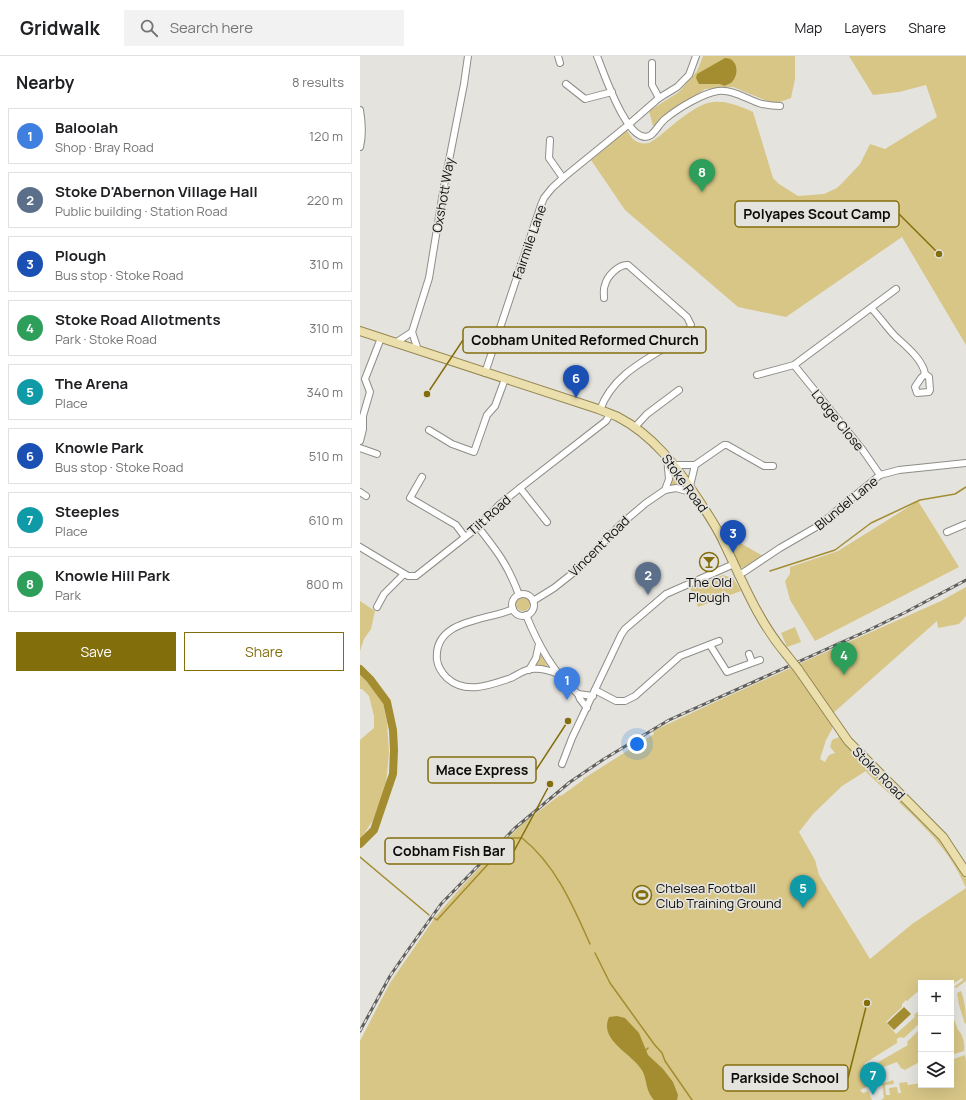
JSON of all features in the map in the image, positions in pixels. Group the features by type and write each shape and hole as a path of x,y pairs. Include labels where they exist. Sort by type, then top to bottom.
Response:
{"main road":[{"name":"Stoke Road","path":"360,331 610,414 634,427 667,456 716,526 738,575 772,637 798,669 848,741 943,837 966,872"}],"street":[{"name":"Oxshott Way","path":"412,332 426,289 434,252 444,186 468,56"},
{"path":"597,56 617,105 625,117 628,125 641,137 651,135 670,115 702,96 719,91 728,91 762,104 780,106"},
{"name":"Fairmile Lane","path":"485,373 544,198 563,178 659,98 677,87 689,75 696,56"},
{"path":"652,62 652,85 659,98"},
{"path":"566,84 585,99 612,92"},
{"path":"360,110 362,119 362,139 360,147"},
{"path":"550,140 549,158 563,178"},
{"path":"600,410 609,391 620,378 687,334 691,325 686,317 628,265 623,265 618,268 607,280 604,288 604,298"},
{"path":"757,375 794,365 896,288"},
{"path":"871,308 911,351 922,366 925,374"},
{"path":"395,343 412,332 418,350"},
{"path":"360,441 363,430 363,416 370,392 365,380 381,338"},
{"name":"Lodge Close","path":"794,365 862,449 880,475"},
{"path":"472,459 487,415 495,406 505,379"},
{"path":"634,427 647,414 678,393"},
{"name":"Tilt Road","path":"404,574 411,577 419,574 478,527 500,504 606,421 610,414"},
{"path":"429,430 452,444 474,452"},
{"path":"674,465 695,465 724,445 727,445 764,466 773,466"},
{"path":"360,448 377,454"},
{"path":"664,490 669,479 667,456"},
{"name":"Blundel Lane","path":"738,575 818,526 880,475 899,470 966,463"},
{"path":"664,490 676,488 692,490 695,465"},
{"path":"422,477 410,498 456,525 465,536"},
{"path":"520,488 547,522"},
{"name":"Vincent Road","path":"533,601 554,588 578,569 620,525 664,490"},
{"path":"360,492 366,496"},
{"path":"947,532 966,524"},
{"path":"478,527 496,549 507,566 519,595"},
{"path":"360,547 404,574 384,594 377,607"},
{"path":"562,764 572,738 625,629 666,594 734,564"},
{"path":"519,595 527,595 533,601 534,605 532,611 526,615 517,613 513,609 513,602 519,595"},
{"path":"513,609 504,613 460,625 452,629 441,639 438,646 437,661 439,668 450,680 457,684 473,688 482,687 511,678 529,670 545,670 558,674"},
{"path":"526,615 539,644 558,674 578,694 587,708"},
{"path":"578,694 594,693 616,701 625,701 635,696 680,656 710,646 719,641"},
{"path":"529,670 536,658 539,644"},
{"path":"710,646 726,672 760,660"},
{"path":"749,654 752,662"}],"shaded area":[{"path":"703,56 795,56 795,79 791,98 774,104 733,87 705,89 653,126 649,111 679,92 697,71"},
{"path":"849,56 966,56 966,345 902,237 786,317 738,307 625,210 591,160 627,130 631,137 636,141 649,143 680,119 699,107 708,103 727,103 753,112 773,178 779,184 798,196 824,194 837,188 860,164 870,144 885,149 937,117 926,85 899,92 873,95"},
{"path":"725,58 733,61 736,68 736,76 731,83 725,86 720,84 699,84 696,78 697,74"},
{"path":"670,464 689,490 668,487 672,476"},
{"path":"918,501 959,567 815,641 790,600 785,581 790,574 790,567 838,551"},
{"path":"733,539 765,557 745,569 739,566 728,541"},
{"path":"723,575 733,578 741,591 698,607 690,588"},
{"path":"966,587 966,616 959,624 938,628 937,621 832,714 799,664 941,601"},
{"path":"523,597 528,599 530,604 528,609 523,611 518,609 516,604 518,599"},
{"path":"360,601 375,611 371,629 364,639 360,651"},
{"path":"795,627 801,642 787,647 781,633"},
{"path":"540,653 549,669 534,668"},
{"name":"Chelsea Football Club Training Ground","path":"793,667 832,724 832,729 826,740 820,759 825,762 829,755 835,753 830,747 832,740 839,737 843,739 942,837 966,874 966,888 966,981 956,988 954,987 963,980 962,978 954,983 954,980 918,980 918,993 917,992 907,1001 906,1000 902,1004 902,1007 886,1022 896,1034 915,1017 914,1015 918,1012 918,1025 904,1038 900,1037 897,1039 897,1043 865,1063 864,1067 870,1078 879,1078 881,1080 860,1090 863,1093 868,1091 872,1100 360,1100 360,1041 390,983 436,916 464,884 522,824 583,779 654,734 653,731","holes":["866,771 936,840 958,871 966,888 912,924 870,959 819,875 815,860 799,832 813,814 842,786"]},
{"path":"360,673 383,702 387,722 389,752 386,785 373,820 360,838 360,740 374,728 374,716 369,696 362,689 360,689"},
{"path":"961,991 965,1007 965,1024 957,993"},
{"path":"904,1007 911,1014 894,1030 887,1023"},
{"path":"617,1016 625,1018 639,1033 648,1055 663,1069 673,1082 678,1095 677,1100 654,1100 651,1097 643,1072 639,1065 618,1047 608,1033 607,1026 609,1017"},
{"path":"954,1019 964,1043 964,1051 954,1054"},
{"path":"918,1031 918,1063 905,1070 901,1068 897,1062 878,1069 874,1067 875,1064 908,1045 907,1042"},
{"path":"965,1055 966,1100 881,1100 884,1098 882,1084 893,1080 894,1084 885,1085 886,1095 890,1095 889,1088 897,1087 898,1093 901,1093 899,1083 907,1082 908,1085 918,1083 918,1088 954,1088 954,1059"}],"waterway":[{"path":"770,571 835,550 871,523 920,500 955,494 966,487"},
{"path":"360,669 370,679 387,702 393,730 394,750 393,774 374,830 360,844"},
{"path":"434,918 437,920 512,838 522,838 545,861 554,873 570,901 590,944"},
{"path":"360,857 429,915"},
{"path":"595,953 610,983 662,1053 665,1061 692,1100"}],"railway":[{"path":"360,1031 390,976 441,904 515,828 570,782 604,759 669,720 869,630 966,580"}],"place":[{"name":"Knowle Hill Park","path":"702,192"},
{"name":"Polyapes Scout Camp","path":"939,254"},
{"name":"Cobham United Reformed Church","path":"427,394"},
{"name":"Knowle Park","path":"576,398"},
{"name":"Plough","path":"733,553"},
{"name":"The Old Plough","path":"709,562"},
{"name":"Stoke D'Abernon Village Hall","path":"648,595"},
{"name":"Stoke Road Allotments","path":"844,675"},
{"name":"Baloolah","path":"567,700"},
{"name":"Mace Express","path":"568,721"},
{"name":"Cobham Fish Bar","path":"550,784"},
{"name":"Chelsea Football Club Training Ground","path":"642,895"},
{"name":"The Arena","path":"803,908"},
{"name":"Parkside School","path":"867,1003"},
{"name":"Steeples","path":"873,1095"}]}
